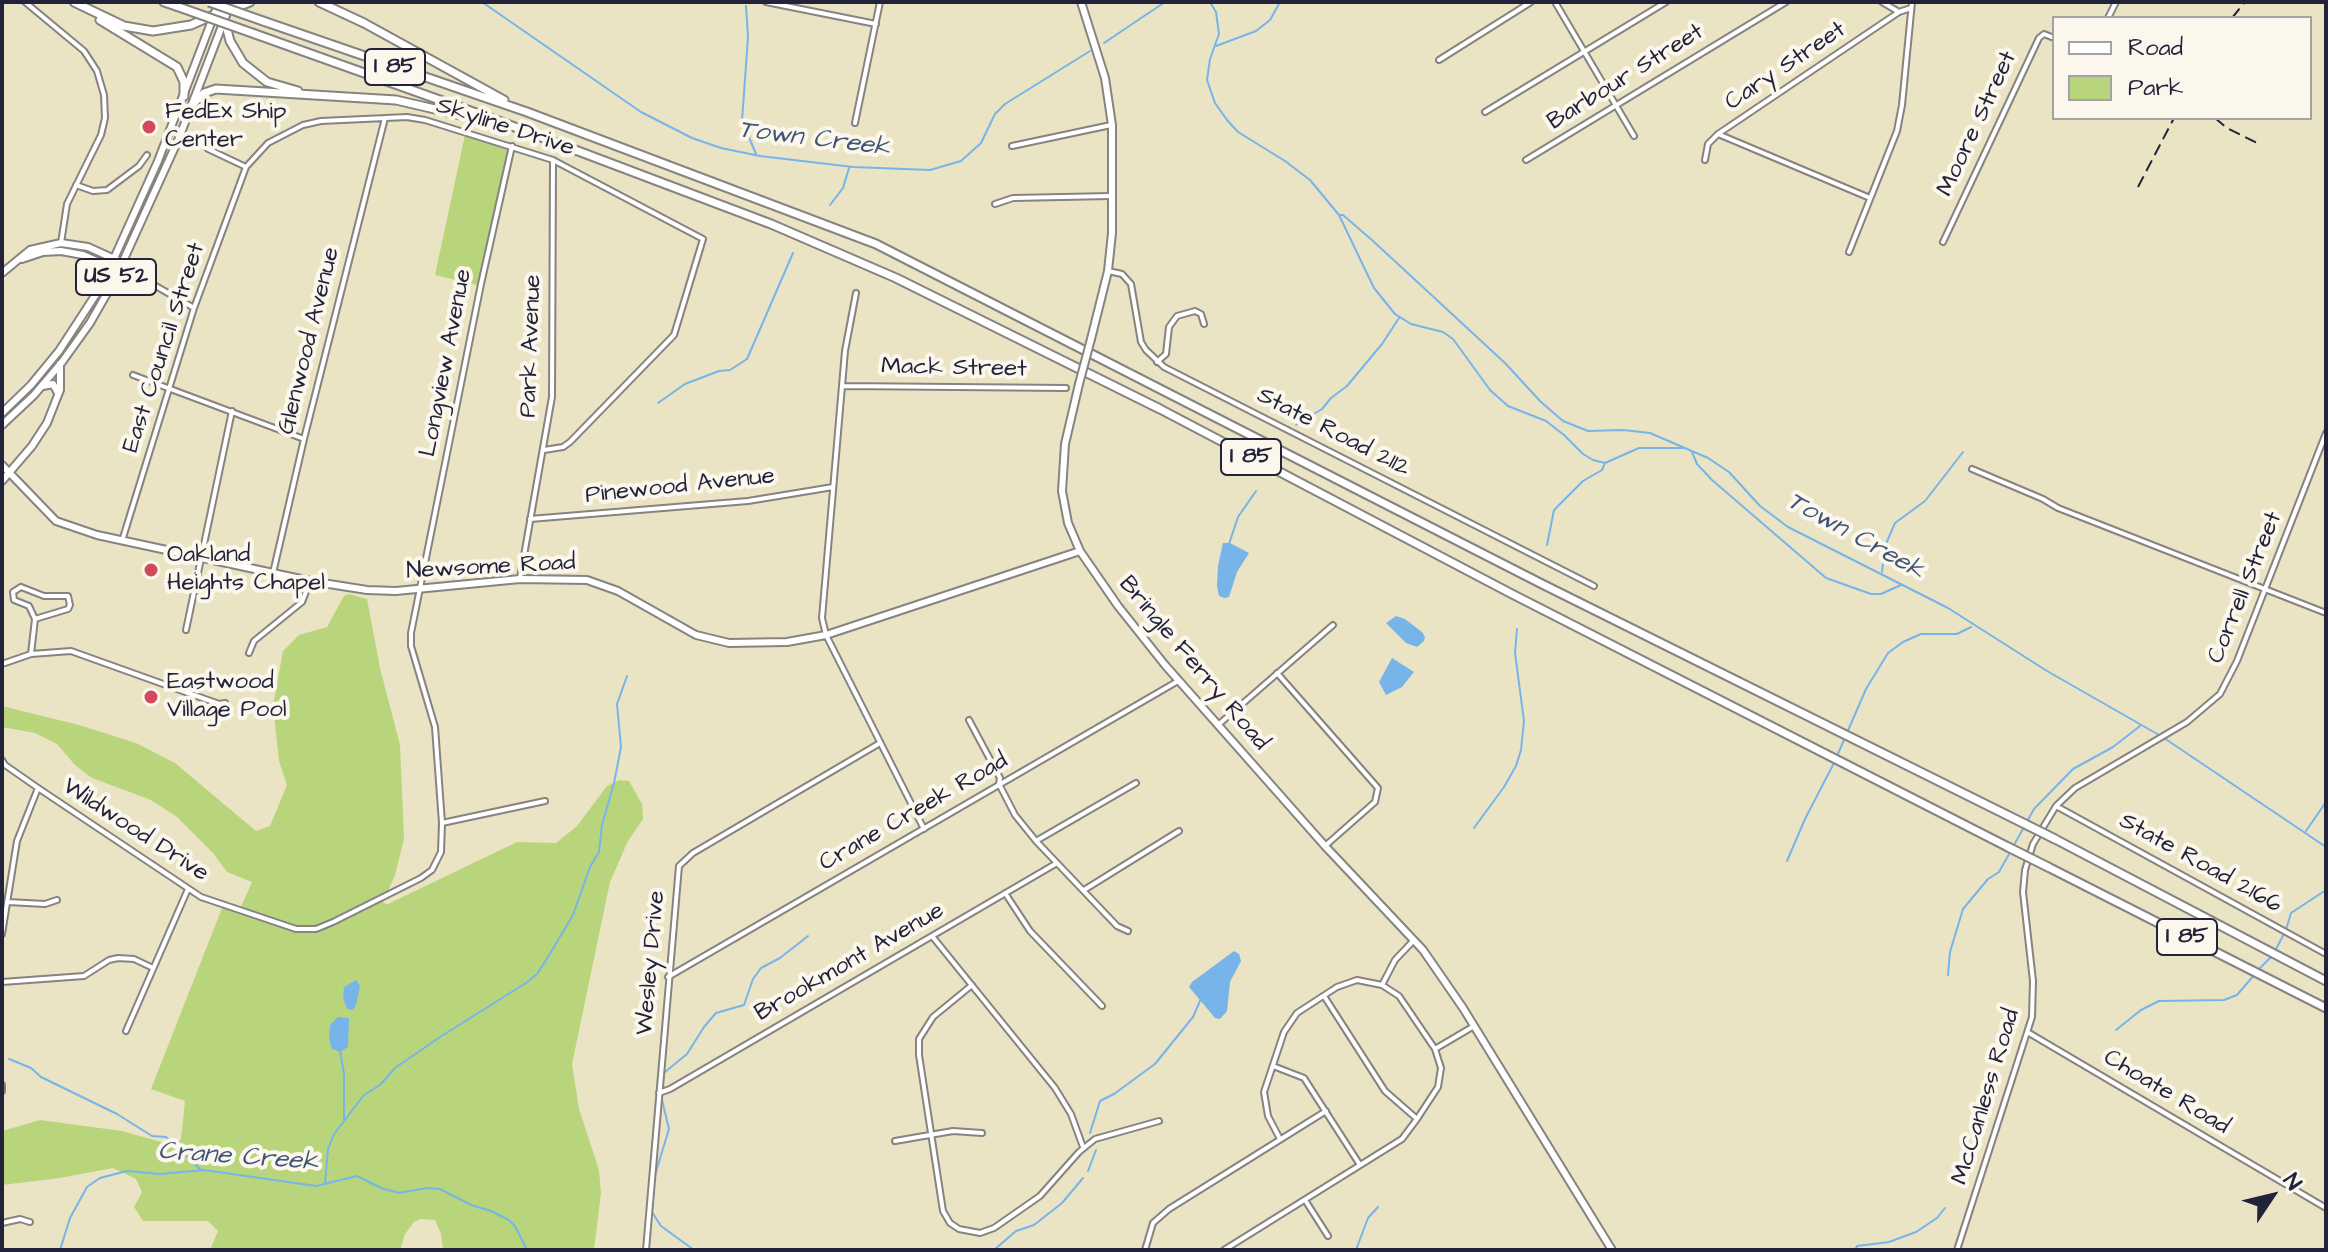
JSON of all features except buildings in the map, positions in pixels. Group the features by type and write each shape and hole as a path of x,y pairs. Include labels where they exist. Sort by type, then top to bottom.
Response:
{"highway":[{"path":"72,2 111,21 140,30 179,28 220,10 250,2"},
{"path":"72,2 177,67 184,82 184,96"},
{"name":"I 85","path":"164,2 504,123 771,224 937,297 2326,1008"},
{"path":"319,2 379,32"},
{"path":"333,2 446,71 527,112"},
{"path":"220,10 236,52 249,69 263,80 287,89 351,97"},
{"name":"I 85","path":"220,10 263,21 527,112 876,244 1846,736 2022,822 2326,981"},
{"path":"192,105 204,93 215,89 406,102 504,123"}],"street":[{"path":"25,2 84,51 97,71 102,87 105,110 103,129 65,212 61,243"},
{"path":"766,2 876,24"},
{"path":"855,123 880,2"},
{"name":"Bringle Ferry Road","path":"1081,2 1105,78 1112,125 1113,196 1108,271 1065,444 1062,478 1065,512 1080,551 1133,625 1179,680 1325,846 1414,940 1474,1026 1612,1250"},
{"path":"1439,60 1531,2"},
{"path":"1555,2 1634,136"},
{"path":"1485,112 1666,2"},
{"name":"Barbour Street","path":"1526,160 1786,2"},
{"path":"1882,2 1899,12"},
{"path":"1849,252 1897,131 1911,5"},
{"name":"Cary Street","path":"1705,160 1708,144 1718,134 1911,5"},
{"path":"192,105 220,10"},
{"name":"US 52","path":"2,413 31,385 89,308 115,259 220,10"},
{"name":"Moore Street","path":"1943,242 2039,38 2044,34 2052,37"},
{"name":"US 52","path":"2,425 40,388 92,319 121,266 192,105"},
{"name":"Skyline Drive","path":"246,167 268,143 303,125 321,121 407,117 553,160 703,239 674,335 570,442 563,447 544,450"},
{"name":"Glenwood Avenue","path":"273,573 385,118"},
{"path":"1012,146 1112,125"},
{"path":"1718,134 1870,198"},
{"name":"Longview Avenue","path":"420,588 512,146"},
{"path":"208,149 246,167"},
{"path":"76,185 93,191 107,190 137,167 147,155"},
{"name":"Park Avenue","path":"520,579 552,397 553,160"},
{"name":"East Council Street","path":"122,541 194,308 246,167"},
{"path":"995,204 1013,198 1113,196"},
{"path":"2,273 32,249 61,243 84,245 115,259 121,266 194,308"},
{"path":"17,261 47,251 65,251 115,269 121,266"},
{"path":"1108,271 1122,274 1131,284 1141,342 1157,362 1166,354 1169,327 1177,316 1195,311 1201,314 1204,324"},
{"path":"856,293 845,351 822,607 826,635 924,829"},
{"name":"State Road 2112","path":"1157,362 1594,586"},
{"path":"2,481 41,433 61,388 60,364"},
{"path":"133,375 304,439"},
{"path":"40,388 52,384 58,393"},
{"name":"Mack Street","path":"843,386 1066,388"},
{"path":"186,630 232,411"},
{"name":"Correll Street","path":"2050,814 2075,788 2166,736 2220,694 2232,674 2325,435"},
{"name":"Newsome Road","path":"2,465 59,522 75,530 310,581 367,590 569,578 618,591 685,629 713,640 805,641 1080,551"},
{"path":"1972,469 2058,508 2326,613"},
{"name":"Pinewood Avenue","path":"530,519 748,501 833,487"},
{"path":"249,653 254,641 302,602 310,581"},
{"path":"31,654 35,619 29,606 14,600 12,596 16,588 44,596 63,595 70,600 68,609 35,619"},
{"name":"Wildwood Drive","path":"2,760 38,788 188,889 218,904 296,929 316,929 421,878 432,870 441,852 435,727 411,646 420,588"},
{"path":"1218,725 1333,625"},
{"path":"2,664 31,654 71,651 224,703"},
{"path":"1277,673 1374,782 1378,793 1375,802 1325,846"},
{"name":"Crane Creek Road","path":"668,977 1179,680"},
{"path":"969,720 1000,778 999,784 1015,815 1117,926 1128,931"},
{"name":"Wesley Drive","path":"646,1250 668,977 678,873 683,860 880,743"},
{"path":"1036,841 1136,783"},
{"path":"2,934 17,841 38,788"},
{"path":"442,823 545,801"},
{"name":"State Road 2166","path":"2056,806 2326,954"},
{"name":"McCanless Road","path":"1957,1250 2029,1033 2034,1002 2025,918 2025,870 2033,844 2050,814"},
{"path":"1084,890 1179,831"},
{"name":"Brookmont Avenue","path":"659,1093 1057,863"},
{"path":"126,1031 188,889"},
{"path":"1005,893 1030,931 1102,1006"},
{"path":"8,902 45,904 57,900"},
{"path":"932,936 1055,1088 1071,1114 1083,1148"},
{"path":"1382,985 1395,960 1414,940"},
{"path":"2,982 84,976 109,960 118,958 134,959 153,968"},
{"path":"1224,1250 1402,1139 1417,1119 1438,1087 1441,1068 1435,1049 1399,996 1382,985 1357,980 1337,987 1297,1013 1284,1032 1264,1092 1268,1116 1280,1139"},
{"path":"972,985 933,1017 919,1039 943,1211 950,1223 959,1229 980,1233 994,1228 1040,1196 1083,1148 1108,1134 1159,1121"},
{"path":"1324,996 1385,1091 1417,1119"},
{"path":"1435,1049 1474,1026"},
{"name":"Choate Road","path":"2029,1033 2326,1208"},
{"path":"1273,1066 1304,1078 1360,1165"},
{"path":"1145,1250 1153,1223 1169,1209 1326,1111"},
{"path":"895,1141 953,1131 982,1133"},
{"path":"1305,1200 1328,1236"},
{"path":"2,1223 20,1219 30,1222"}],"green space":[{"path":"465,135 509,148 477,285 435,275"},
{"path":"349,594 367,599 380,668 400,745 404,839 395,875 383,903 388,904 517,842 556,843 577,826 607,786 619,780 629,781 642,804 643,819 628,841 610,882 572,1064 579,1109 599,1170 601,1193 594,1250 443,1250 435,1220 421,1219 414,1222 405,1234 400,1250 210,1250 218,1231 208,1221 143,1221 134,1207 142,1192 136,1179 113,1168 2,1185 2,1131 40,1120 122,1131 172,1145 181,1139 185,1101 151,1089 224,903 241,907 252,882 227,872 213,853 177,817 151,800 92,778 75,765 57,744 35,733 2,727 2,706 136,743 175,763 256,831 270,826 287,785 279,761 273,706 283,651 299,635 327,627 344,596"}],"water":[{"path":"1223,543 1230,543 1249,553 1237,572 1229,597 1224,598 1219,596 1217,586"},
{"path":"1396,616 1422,632 1424,641 1417,647 1406,643 1386,623"},
{"path":"1392,658 1414,672 1402,687 1386,695 1379,682"},
{"path":"1234,951 1241,961 1230,982 1227,1011 1220,1019 1215,1018 1189,987"},
{"path":"356,980 360,986 356,1005 353,1010 347,1009 343,998 344,987"},
{"path":"338,1017 349,1018 348,1047 340,1052 332,1049 329,1039 330,1025"}],"waterway":[{"name":"Town Creek","path":"482,2 641,112 692,138 760,156 853,167 930,170 961,161 981,143 995,114 1005,104 1090,51"},
{"name":"Town Creek","path":"1104,43 1165,2"},
{"name":"Town Creek","path":"1210,2 1216,12 1219,34 1207,80 1215,103 1227,120 1238,132 1310,180 1339,215 1343,215 1373,241 1563,421 1588,431 1650,433 1708,458 1729,472 1760,506 1788,527 1948,608 2047,671 2159,735"},
{"path":"1216,46 1256,31 1270,20 1280,2"},
{"path":"746,6 748,37 742,121 756,154"},
{"path":"830,205 843,188 849,168"},
{"path":"1339,215 1374,288 1395,314 1411,324 1443,332 1453,339 1490,390 1508,406 1546,421 1583,454 1605,463"},
{"path":"658,403 685,384 730,370 747,359 793,253"},
{"path":"1296,425 1322,409 1347,386 1399,318"},
{"path":"1547,545 1554,510 1583,481 1602,470 1605,463 1639,448 1683,448"},
{"path":"1692,452 1697,464 1712,480 1826,578 1871,594 1881,594 1901,585"},
{"path":"1882,572 1885,546 1895,523 1925,501 1963,452"},
{"path":"1229,544 1238,517 1256,491"},
{"path":"1837,756 1866,689 1888,653 1921,634 1957,634 1971,627"},
{"path":"1474,828 1504,787 1521,750 1524,721 1515,653 1517,629"},
{"path":"325,1184 328,1149 334,1134 364,1095 380,1085 395,1068 537,974 573,915 590,867 599,852 602,825 621,747 617,704 627,676"},
{"path":"1948,975 1950,952 1963,909 1988,879 1999,872 2034,809 2073,769 2113,747 2140,726"},
{"name":"Town Creek","path":"2164,738 2326,847"},
{"path":"1787,861 1835,761"},
{"path":"2306,831 2326,802"},
{"path":"2275,951 2291,913 2326,890"},
{"path":"665,1072 687,1054 716,1013 744,1005 753,979 761,968 780,958 808,936"},
{"path":"2259,969 2271,957"},
{"path":"2116,1030 2141,1010 2159,1001 2224,1000 2237,995 2255,974"},
{"path":"1090,1133 1100,1101 1155,1064 1193,1017 1200,1001"},
{"path":"340,1050 344,1074 344,1119"},
{"path":"9,1059 117,1114 152,1136 166,1137 201,1170"},
{"path":"662,1100 669,1129 655,1175 652,1212 661,1226 694,1250"},
{"path":"1088,1171 1096,1150"},
{"name":"Crane Creek","path":"60,1250 70,1218 87,1187 100,1178 127,1171 160,1174 204,1170 316,1186 357,1176 399,1193 440,1189 509,1220 527,1250"},
{"path":"994,1250 1016,1231 1034,1225 1062,1203 1083,1178"},
{"path":"1356,1250 1368,1218 1378,1207"},
{"path":"1855,1250 1857,1246 1889,1242 1916,1232 1937,1218 1945,1208"}],"railway":[{"path":"2234,16 2245,2"},
{"path":"2138,187 2173,120"},
{"path":"2217,120 2261,145"}],"place":[{"name":"FedEx Ship Center","path":"149,127"},
{"name":"Oakland Heights Chapel","path":"151,570"},
{"name":"Eastwood Village Pool","path":"151,697"}]}
